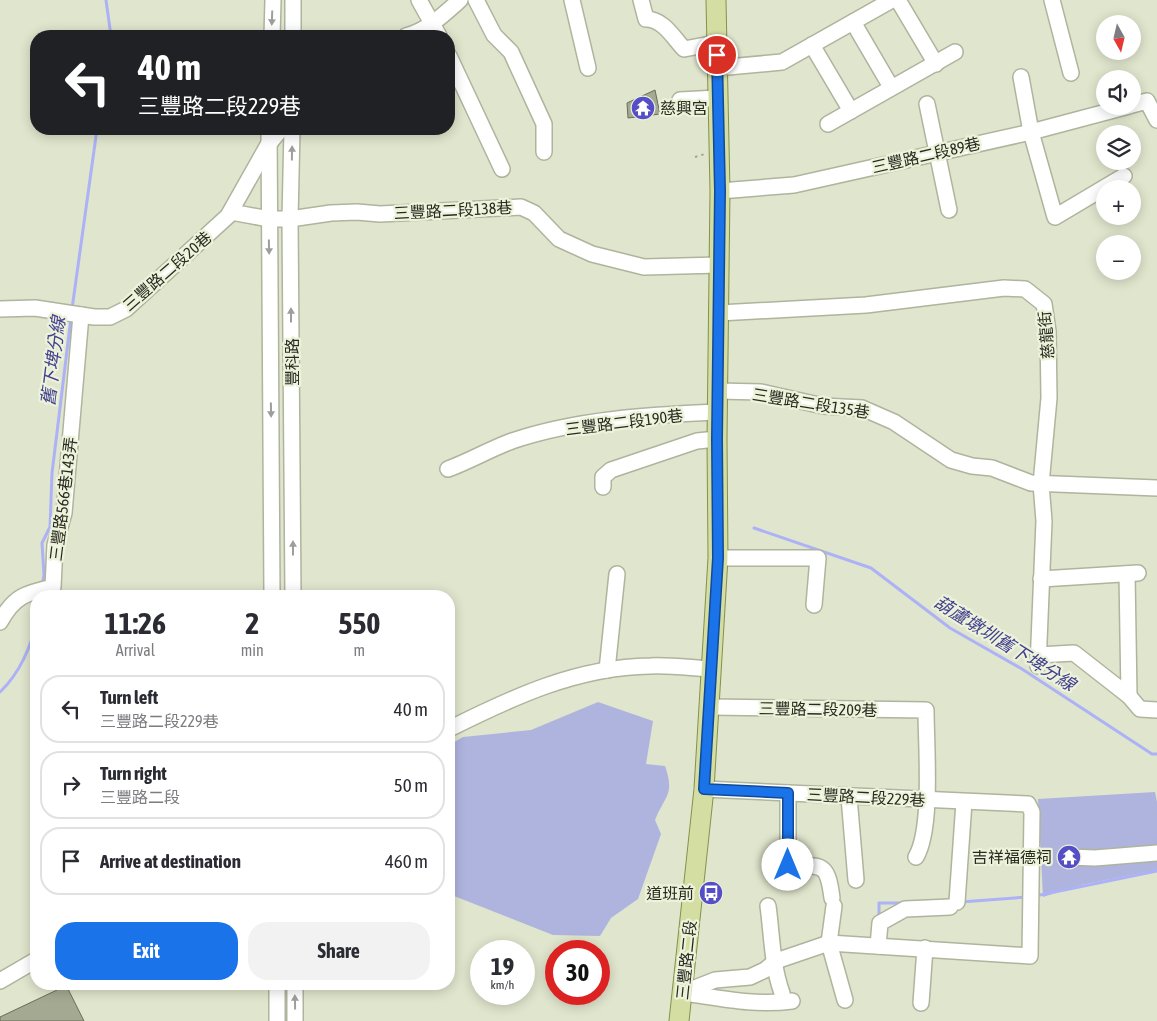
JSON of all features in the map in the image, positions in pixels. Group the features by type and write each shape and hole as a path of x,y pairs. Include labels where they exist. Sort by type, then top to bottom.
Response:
{"main road":[{"name":"三豐路二段","path":"678,1021 704,789 718,558 717,412 720,191 716,0"}],"street":[{"path":"272,30 273,0"},
{"path":"293,0 293,30"},
{"path":"419,0 436,30 460,0"},
{"path":"476,0 494,34 511,52 544,124 544,152"},
{"path":"572,0 588,68"},
{"path":"640,0 646,19 654,19 663,26 684,49 716,42"},
{"path":"717,68 782,62 892,0"},
{"path":"898,0 936,64"},
{"path":"1052,0 1071,73"},
{"path":"853,22 891,87"},
{"path":"812,45 851,112"},
{"path":"828,124 955,52"},
{"path":"455,69 502,169"},
{"path":"1021,77 1031,132 1056,217 1124,176"},
{"path":"680,100 717,98"},
{"name":"三豐路二段89巷","path":"1141,103 1147,101 1157,120"},
{"path":"927,104 949,210"},
{"name":"三豐路二段89巷","path":"720,191 794,185 938,151 1031,132 1096,115"},
{"name":"豐科路","path":"269,135 272,590"},
{"name":"三豐路二段20巷","path":"0,309 35,308 110,317 126,309 207,236 230,212 268,145 276,135"},
{"name":"豐科路","path":"292,135 290,219 294,590"},
{"name":"三豐路二段138巷","path":"230,212 269,219 290,219 331,213 357,212 380,214 521,207 534,212 559,239 592,254 644,267 719,266"},
{"name":"慈龍街","path":"719,313 866,305 973,292 1025,289 1044,304 1048,331 1050,398 1041,484 1044,521 1038,661 1074,653 1128,696"},
{"name":"三豐路566巷143弄","path":"44,590 54,587 56,545 64,513 81,315"},
{"name":"三豐路二段135巷","path":"718,391 761,392 823,406 862,408 894,422 951,460 972,466 992,468 1031,483 1157,488"},
{"name":"三豐路二段190巷","path":"448,469 511,441 578,424 654,415 717,412"},
{"path":"604,487 603,477 611,470 697,442 717,439"},
{"path":"718,558 818,558 814,605"},
{"path":"607,670 617,574"},
{"path":"1042,579 1132,574 1128,696 1140,709 1157,710"},
{"name":"三豐路566巷143弄","path":"0,622 8,608 19,597 30,594"},
{"path":"455,726 542,686 607,670 650,666 711,669"},
{"name":"三豐路二段209巷","path":"709,707 926,710 926,800"},
{"name":"三豐路二段229巷","path":"704,789 1028,804 1032,812 1030,956 925,948"},
{"path":"788,793 788,865 821,867 829,875 833,902 830,943 845,1000"},
{"path":"849,797 856,880"},
{"path":"916,857 923,846 926,800"},
{"path":"878,946 880,923 905,909 953,904 964,802"},
{"path":"1069,857 1094,858 1157,853"},
{"path":"682,993 771,1004 787,997 775,976 776,961 768,906"},
{"path":"682,993 715,980 750,977 765,970 776,961 830,943 925,948 921,1003"},
{"path":"0,981 30,964"},
{"path":"277,990 277,1021"},
{"path":"295,990 295,1021"}],"shaded area":[{"path":"598,702 653,721 646,764 665,766 669,783 668,794 655,820 661,834 638,899 611,918 600,936 553,935 455,896 455,742 463,737 531,730"},
{"path":"1155,792 1157,802 1157,870 1081,885 1043,897 1038,799"}],"building":[{"name":"慈興宮","path":"655,90 660,114 628,118 627,103"},
{"path":"57,990 68,990 84,1021 0,1021 0,1017"}],"waterway":[{"name":"舊下埤分線","path":"106,0 110,30"},
{"name":"舊下埤分線","path":"72,309 96,135"},
{"name":"舊下埤分線","path":"42,586 44,575 42,543 50,527 52,473 71,318"},
{"name":"葫蘆墩圳舊下埤分線","path":"754,528 871,568 950,628 1022,669 1152,754 1157,754"},
{"name":"舊下埤分線","path":"0,692 19,668 30,643"},
{"path":"1035,896 1157,871"},
{"path":"961,902 1027,897"},
{"path":"879,919 879,903 904,903"}],"place":[{"name":"慈興宮","path":"643,108"},
{"name":"吉祥福德祠","path":"1069,857"},
{"name":"道班前","path":"711,893"}],"route":[{"path":"717,55 720,191 717,439 718,558 704,789 788,793 788,865"}]}
